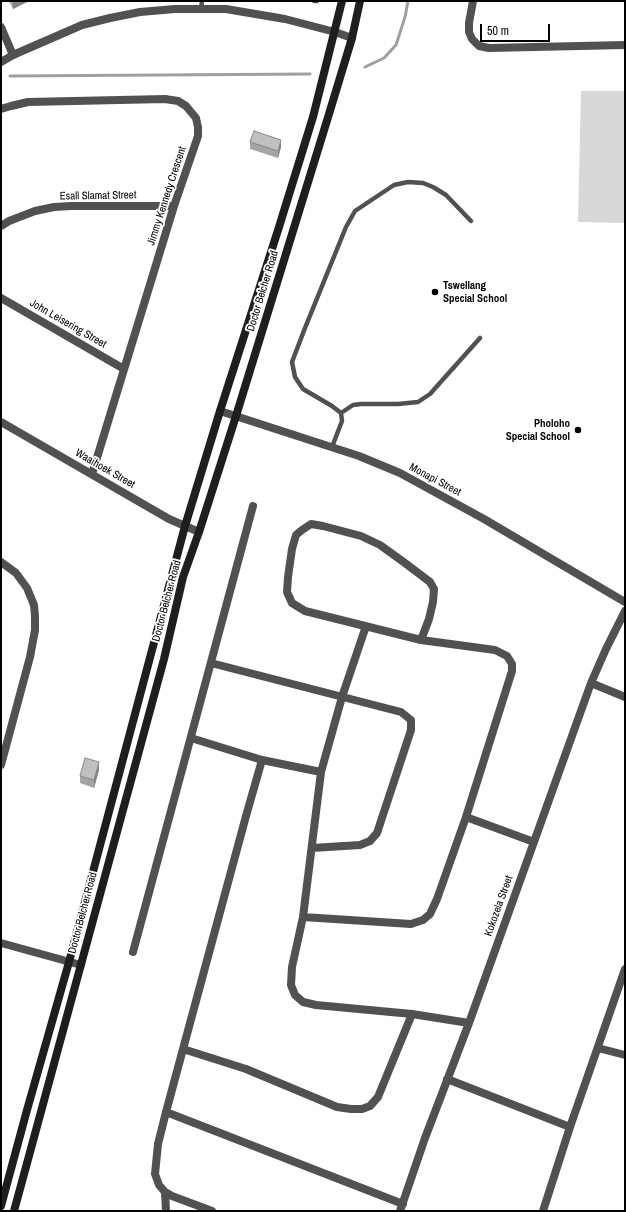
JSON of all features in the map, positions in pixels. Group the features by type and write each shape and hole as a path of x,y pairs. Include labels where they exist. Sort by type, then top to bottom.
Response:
{"main road":[{"name":"Doctor Belcher Road","path":"1,1206 69,962 185,526 306,139 342,1"},
{"name":"Doctor Belcher Road","path":"14,1211 164,659 182,578 199,532 236,416 352,38 360,1"}],"street":[{"path":"473,1 469,32 472,39 479,46 489,48 625,45"},
{"path":"1,62 13,55 82,25 140,12 202,5 285,19 352,38"},
{"path":"1,28 13,55"},
{"name":"Jimmy Kennedy Crescent","path":"1,109 28,102 157,99 178,101 186,106 196,118 198,136 174,206 92,474"},
{"name":"Esall Slamat Street","path":"1,226 9,221 34,211 54,207 174,206"},
{"name":"John Leisering Street","path":"1,298 124,370"},
{"name":"Monapi Street","path":"220,411 359,456 400,473 484,519 625,602"},
{"name":"Waaihoek Street","path":"1,422 169,519 199,532"},
{"path":"133,952 253,506"},
{"path":"303,917 411,924 423,920 430,914 437,899 466,817 512,671 512,664 507,656 495,650 421,640 305,611 292,603 287,592 292,549 296,535 311,524 361,536 380,545 430,582 434,589 433,602 430,619 421,640"},
{"path":"1,562 16,573 27,588 34,605 35,616 35,630 30,657 1,765"},
{"name":"Kokozela Street","path":"401,1208 425,1138 591,683 606,648 625,612"},
{"path":"366,626 342,696 321,772 303,917 292,967 291,985 295,995 303,1002 316,1005 412,1014 468,1023"},
{"path":"212,663 401,712 411,720 411,730 377,832 374,837 370,841 360,845 312,848"},
{"path":"591,683 625,697"},
{"path":"191,738 262,760 321,772"},
{"path":"212,1211 172,1196 165,1192 159,1185 155,1174 158,1144 262,760"},
{"path":"466,817 534,842"},
{"path":"1,942 81,965"},
{"path":"543,1211 570,1127 625,969"},
{"path":"183,1049 246,1069 337,1107 362,1109 370,1106 378,1097 412,1014"},
{"path":"598,1048 625,1055"},
{"path":"447,1078 570,1127"},
{"path":"166,1112 401,1208"},
{"path":"165,1192 166,1211"}],"lane":[{"path":"332,447 342,421 341,413 303,389 295,377 292,362 343,235 355,212 394,185 408,182 423,183 446,195 471,221"},
{"path":"341,413 353,405 418,402 430,394 480,338"}],"shaded area":[{"path":"581,91 625,91 625,223 578,222"}],"building":[{"path":"254,131 281,140 278,151 250,142"},
{"path":"85,758 99,762 94,780 80,776"}],"waterway":[{"path":"365,67 384,58 396,45 405,17 408,1"},
{"path":"10,76 310,74"}],"place":[{"name":"Tswellang Special School","path":"435,292"},
{"name":"Pholoho Special School","path":"578,430"}]}
